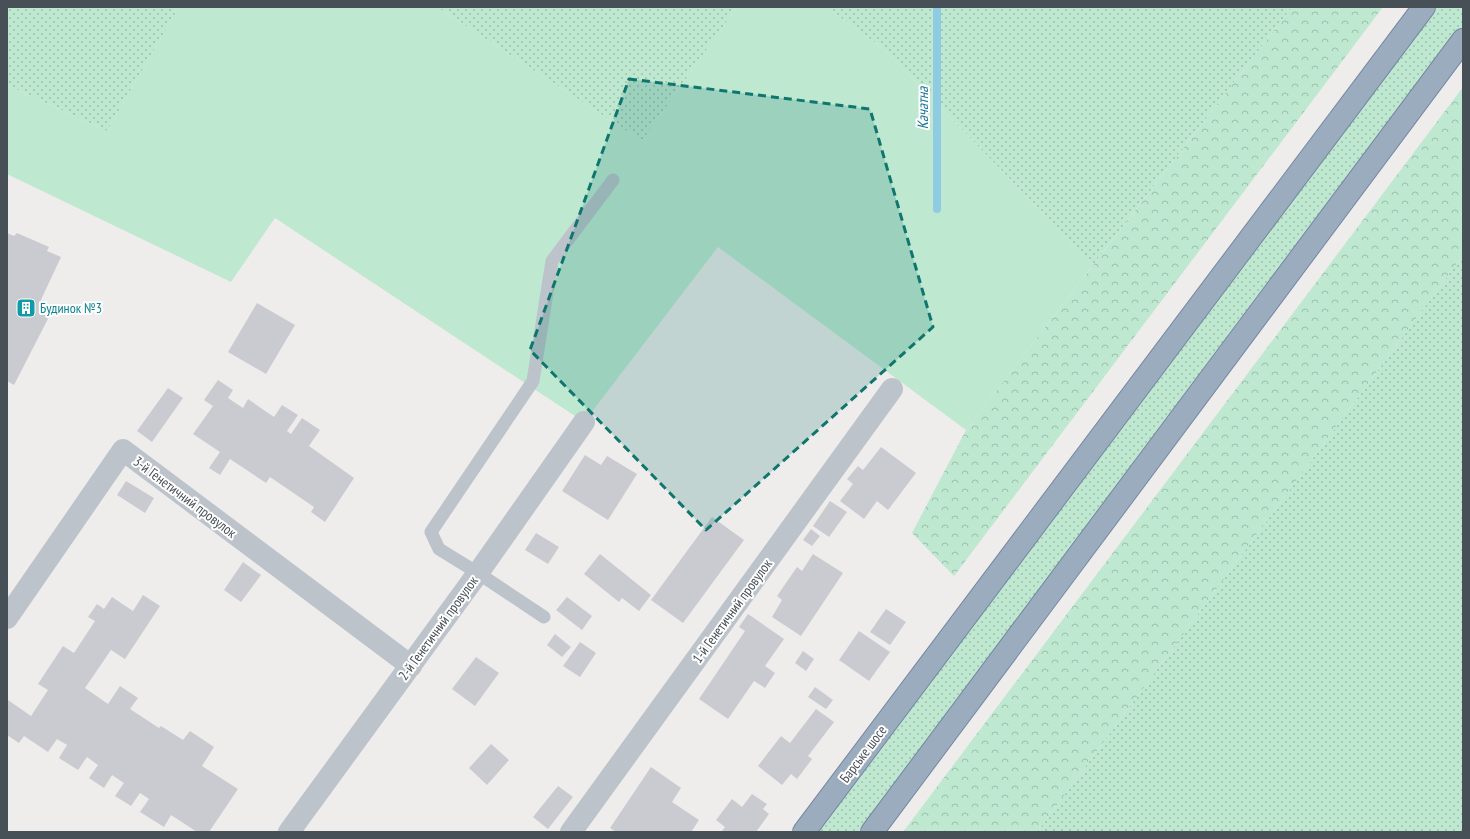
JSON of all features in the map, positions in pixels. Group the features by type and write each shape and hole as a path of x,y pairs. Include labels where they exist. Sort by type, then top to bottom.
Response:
{"highway":[{"name":"Барське шосе","path":"804,832 1424,7"},
{"path":"872,832 1463,40"}],"street":[{"name":"1-й Генетичний провулок","path":"571,832 892,389"},
{"name":"2-й Генетичний провулок","path":"289,832 478,573 584,422"},
{"name":"3-й Генетичний провулок","path":"7,618 123,450 410,666"}],"lane":[{"path":"544,617 439,549 431,532 533,381 552,261 613,180"}],"highlighted area":[{"path":"629,79 870,109 933,327 706,530 530,350"}],"green space":[{"path":"7,7 179,7 107,131 7,85"},
{"path":"179,7 437,7 642,141 737,7 826,7 884,49 1093,265 966,430 718,247 584,422 275,218 231,282 7,174 7,85 107,131"},
{"path":"437,7 737,7 642,141"},
{"path":"826,7 1292,7 1093,265 884,49"},
{"path":"1292,7 1383,7 954,576 912,533 966,430"},
{"path":"1424,7 1463,7 1463,40 872,832 804,832"},
{"path":"1463,87 1463,255 1037,832 903,832"},
{"path":"1463,255 1463,832 1037,832"}],"building":[{"name":"Будинок №3","path":"7,233 14,236 17,233 49,247 47,251 61,257 39,304 52,311 14,385 7,381"},
{"path":"257,303 295,325 266,374 228,352"},
{"path":"218,380 233,390 228,398 243,408 248,399 274,417 282,405 298,415 287,431 291,434 302,418 320,430 309,446 354,478 325,522 311,512 314,507 270,477 266,483 230,459 220,475 209,468 220,452 193,434 213,406 204,400"},
{"path":"168,388 183,398 152,442 137,431"},
{"path":"881,447 916,473 888,510 877,501 864,519 840,501 853,484 847,479 858,466 863,470"},
{"path":"585,455 601,465 607,456 637,474 608,520 562,491"},
{"path":"126,481 154,498 145,513 117,495"},
{"path":"830,501 847,512 829,537 813,526"},
{"path":"712,517 744,540 683,623 651,600"},
{"path":"811,529 820,536 812,546 803,540"},
{"path":"536,533 559,547 548,564 525,550"},
{"path":"600,554 651,595 639,611 622,598 619,602 584,574"},
{"path":"813,554 843,573 801,636 772,617 782,600 777,596 797,567 802,571"},
{"path":"243,562 261,575 241,602 224,590"},
{"path":"143,595 160,606 125,659 111,650 85,688 108,704 120,686 138,698 130,709 159,728 161,726 183,740 190,731 214,747 202,766 238,789 209,832 197,832 171,815 164,827 140,812 149,799 140,793 131,806 115,796 124,783 112,775 104,788 89,778 98,765 87,757 78,770 59,758 67,745 57,739 48,752 24,736 19,743 7,735 8,700 31,716 48,690 38,684 63,646 74,653 95,621 88,617 97,604 104,609 112,597 133,611"},
{"path":"567,597 592,616 582,630 556,610"},
{"path":"886,609 906,622 890,645 870,632"},
{"path":"748,614 784,639 765,666 775,673 765,688 754,681 728,719 699,699 745,631 739,627"},
{"path":"859,631 890,652 869,681 839,660"},
{"path":"555,634 571,647 562,657 547,645"},
{"path":"580,642 596,653 580,677 563,666"},
{"path":"803,651 814,659 806,671 795,663"},
{"path":"476,657 499,673 475,706 452,689"},
{"path":"815,687 833,700 826,709 808,697"},
{"path":"816,709 834,722 808,756 812,759 797,779 791,774 782,785 758,766 781,736 790,743"},
{"path":"491,744 509,760 487,785 469,768"},
{"path":"651,767 681,788 672,802 699,820 691,832 616,832 610,828"},
{"path":"558,786 573,797 548,829 533,817"},
{"path":"752,794 767,804 763,809 769,814 756,832 722,831 725,827 716,820 732,799 742,807"}],"waterway":[{"name":"Качатна","path":"937,7 937,209"}],"place":[{"name":"Будинок №3","path":"26,308"}]}
